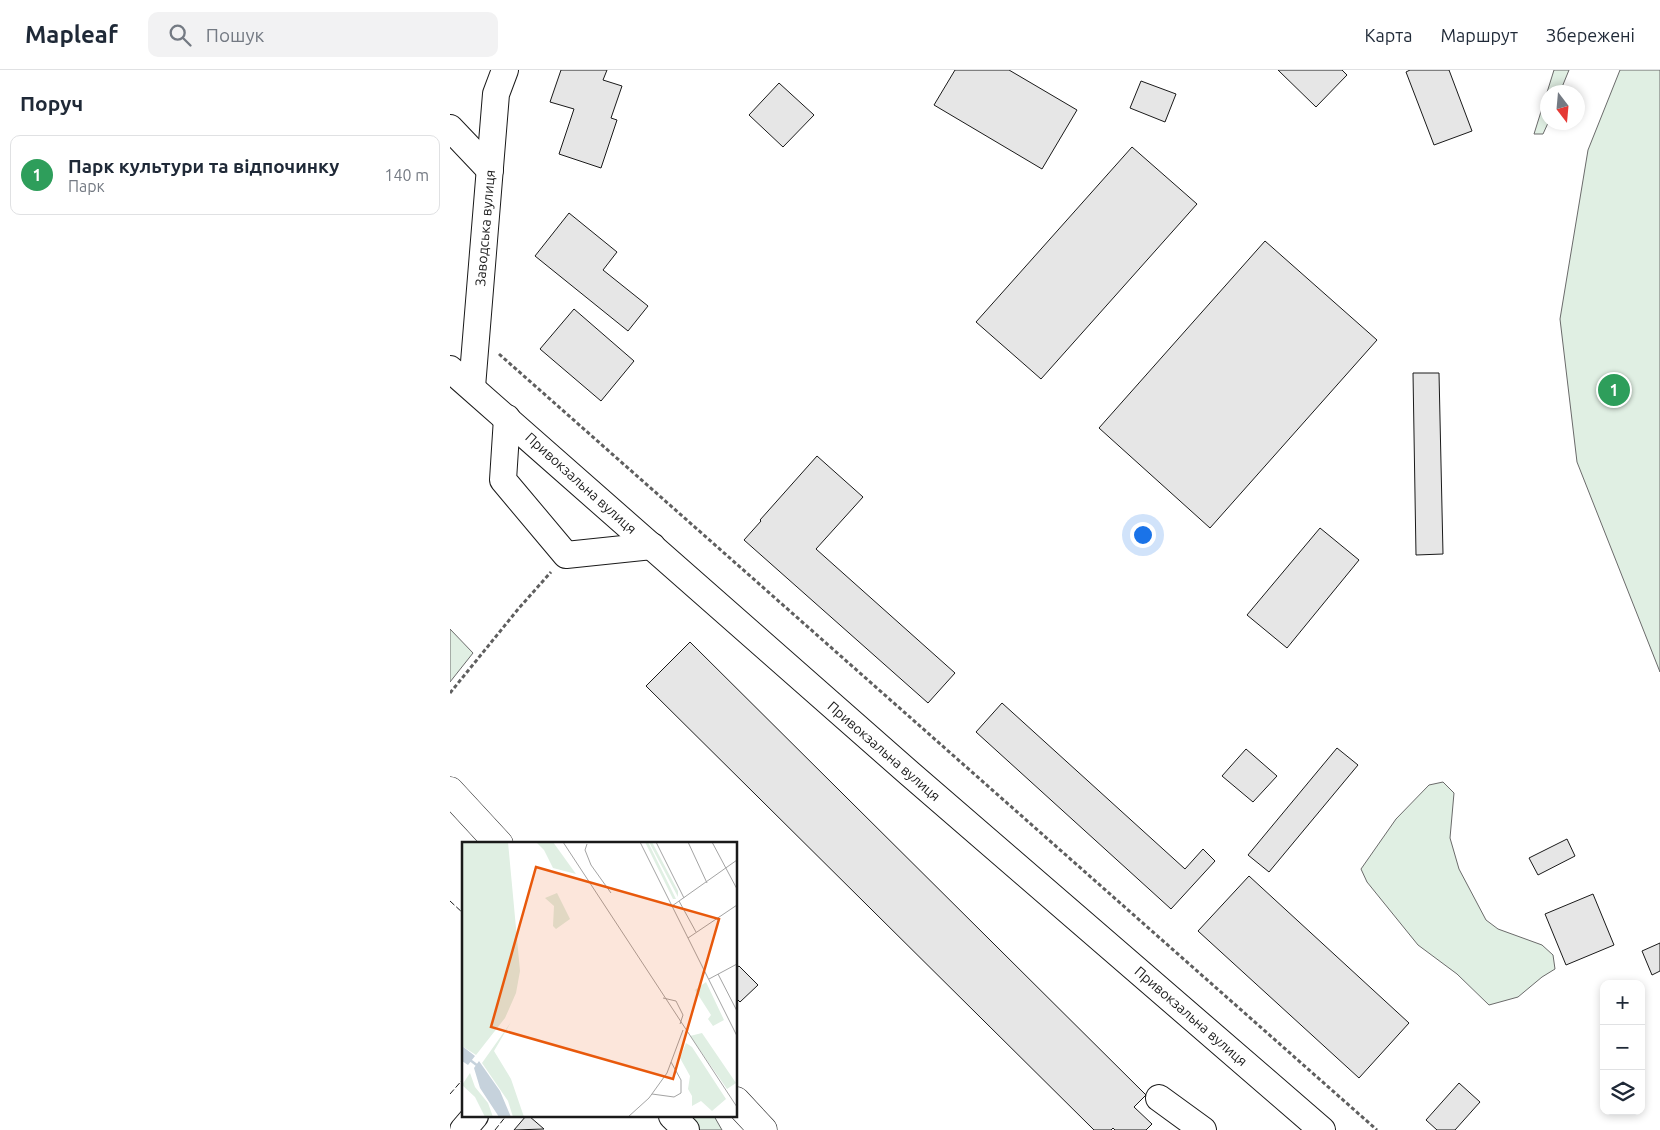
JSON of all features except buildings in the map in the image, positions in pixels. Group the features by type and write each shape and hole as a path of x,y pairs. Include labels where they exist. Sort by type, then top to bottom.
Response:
{"main road":[{"path":"450,790 496,842"},
{"path":"738,1103 760,1129"}],"street":[{"name":"Заводська вулиця","path":"472,387 496,94 505,70"},
{"path":"450,128 490,170"},
{"name":"Привокзальна вулиця","path":"450,368 909,773 1322,1130"},
{"path":"507,418 503,480 566,555 652,546"},
{"path":"1159,1098 1203,1130"},
{"path":"464,1130 473,1118"},
{"path":"674,1118 686,1130"}],"path":[{"path":"476,334 1377,1130"},
{"path":"450,693 519,608 566,555"}],"green space":[{"path":"1554,70 1569,70 1563,85 1549,85"},
{"path":"1620,70 1660,70 1660,672 1577,462 1560,319 1588,150"},
{"path":"1540,115 1540,130 1545,130 1543,134 1534,134"},
{"path":"450,629 473,653 450,682"},
{"path":"1443,782 1454,793 1450,838 1459,869 1486,920 1498,929 1542,945 1553,955 1555,969 1518,997 1489,1005 1457,974 1418,945 1367,882 1361,869 1396,819 1429,785"},
{"path":"681,1118 715,1118 722,1130 692,1130"}],"fence":[{"path":"450,901 462,912"},
{"path":"450,1094 462,1080"},
{"path":"495,1130 504,1118"}],"place":[{"name":"Парк культури та відпочинку","path":"1614,390"}]}
